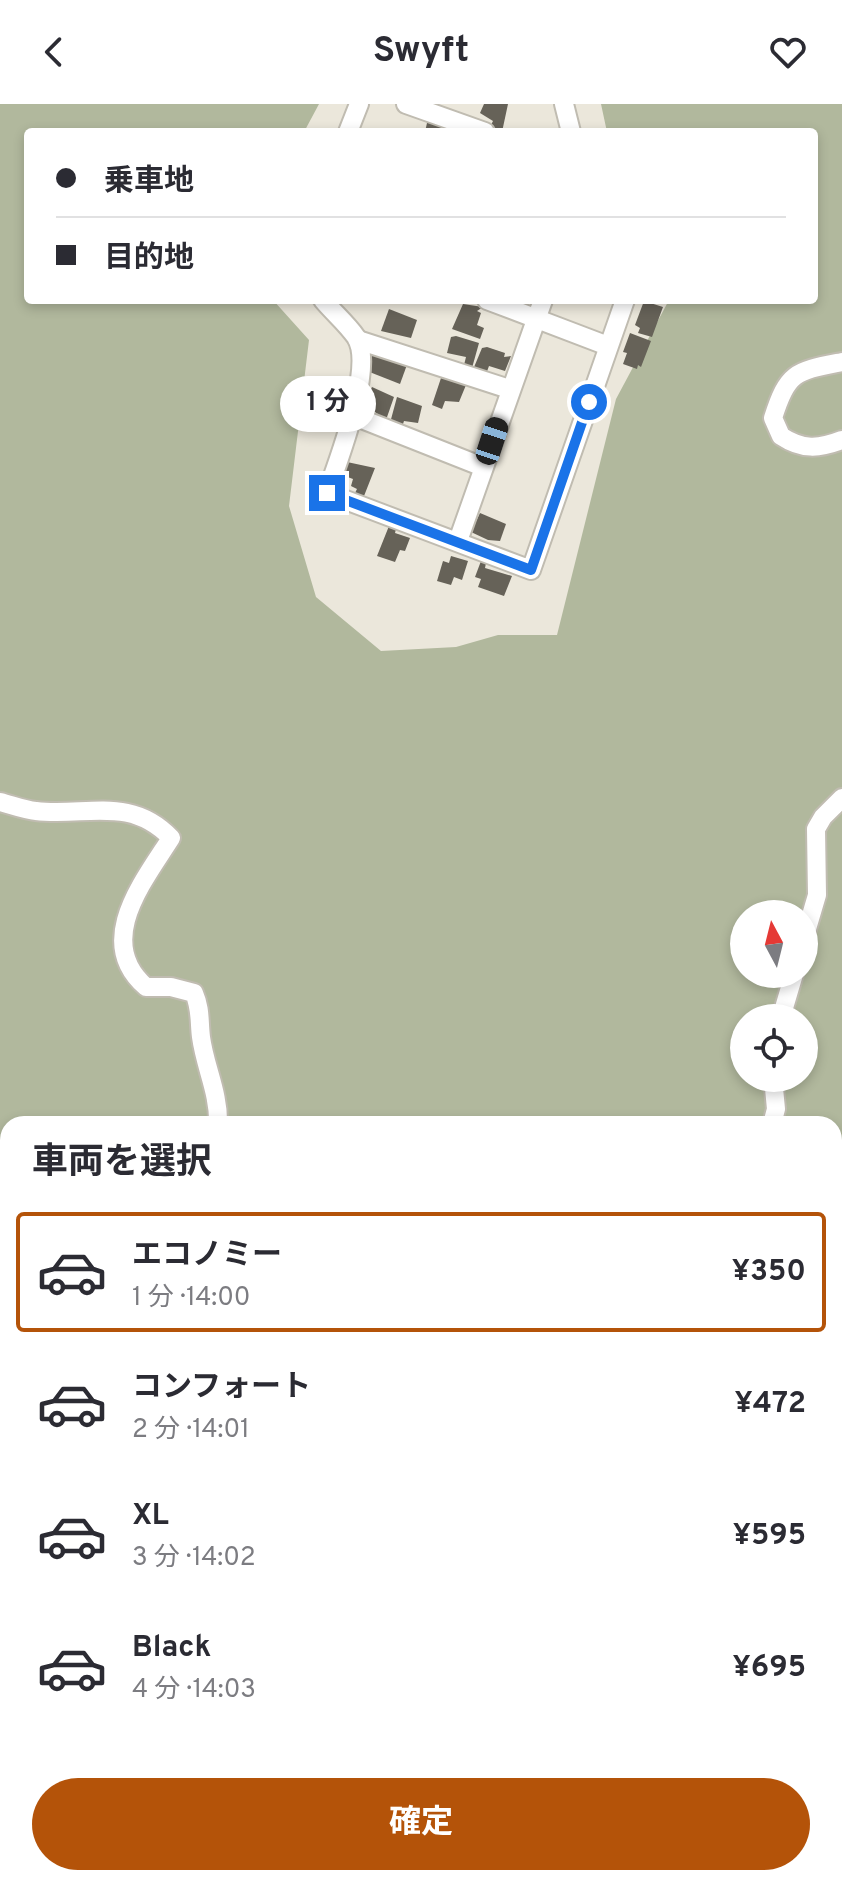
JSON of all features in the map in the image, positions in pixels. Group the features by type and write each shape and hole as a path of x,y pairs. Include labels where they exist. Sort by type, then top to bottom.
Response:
{"street":[{"path":"350,128 359,104"},
{"path":"406,104 474,128"},
{"path":"564,104 570,128"},
{"path":"326,304 358,340 509,389"},
{"path":"511,304 540,309 608,346"},
{"path":"358,340 360,380 354,416 327,493 531,570 624,304"},
{"path":"458,541 509,389 540,309"},
{"path":"842,362 797,371 781,392 773,418 781,436 803,447 823,447 842,440"},
{"path":"354,416 483,467"},
{"path":"816,900 816,829 842,798"},
{"path":"0,802 37,811 96,808 126,813 159,825 171,838 128,908 122,941 127,967 146,987 171,987 194,993 200,1008 201,1036 207,1064 215,1084 217,1116"},
{"path":"774,1092 774,1116"}],"green space":[{"path":"0,104 319,104 306,128 24,128 24,304 277,304 309,340 289,506 316,597 381,651 456,647 498,635 557,635 616,399 667,304 818,304 818,128 606,128 601,104 842,104 842,1116 0,1116"}],"building":[{"path":"484,104 508,104 503,128 490,127 493,121 480,113"},
{"path":"427,123 433,123 451,128 426,128"},
{"path":"463,304 483,307 477,311 481,313 477,325 484,328 480,339 452,329"},
{"path":"643,304 663,307 652,337 638,333 640,328 635,325"},
{"path":"389,309 417,320 411,338 381,331"},
{"path":"630,333 651,341 641,367 638,365 637,369 623,364 627,353 623,352"},
{"path":"451,337 479,343 472,368 464,365 466,357 447,353"},
{"path":"482,348 505,353 504,357 511,356 505,371 489,366 485,377 472,372"},
{"path":"370,351 408,362 400,384 367,371"},
{"path":"441,378 466,385 459,402 445,401 442,409 432,405"},
{"path":"372,387 394,397 386,420 364,404"},
{"path":"397,397 422,406 418,423 404,421 402,427 390,423"},
{"path":"347,462 375,468 364,496 355,493 357,489 351,486 353,479 342,475"},
{"path":"480,513 506,524 500,541 488,540 471,532"},
{"path":"389,526 396,529 395,533 410,538 405,551 400,550 395,562 377,556"},
{"path":"451,556 468,561 462,580 454,577 451,585 437,581 443,561 449,563"},
{"path":"481,561 486,563 485,568 512,576 504,596 478,587 481,579 475,577"}],"route":[{"path":"327,493 531,570 589,402"}]}
